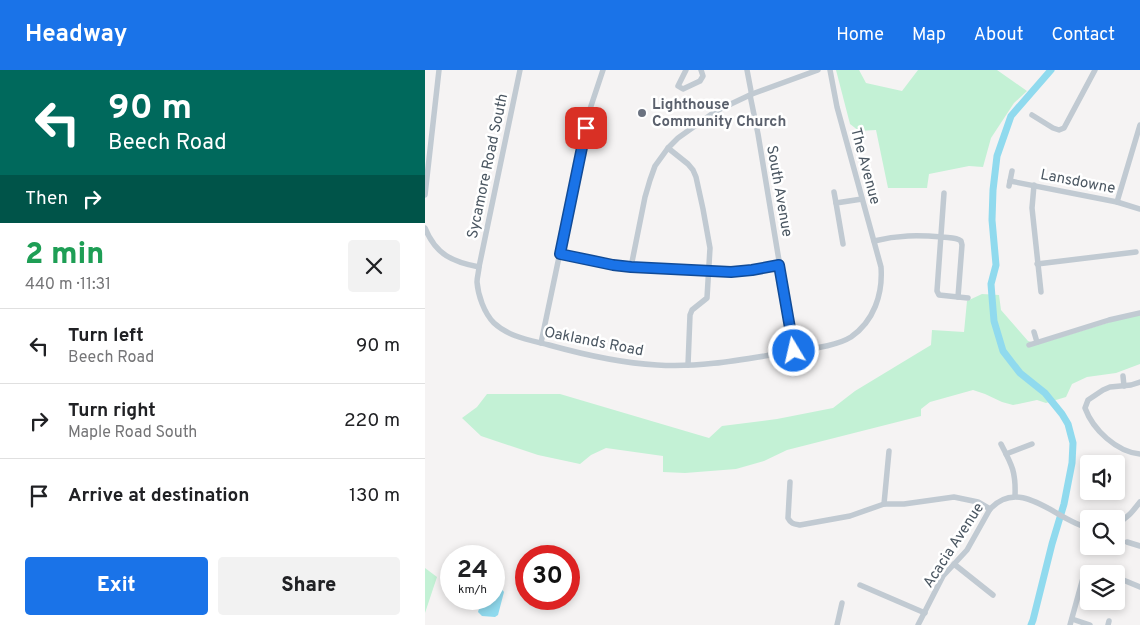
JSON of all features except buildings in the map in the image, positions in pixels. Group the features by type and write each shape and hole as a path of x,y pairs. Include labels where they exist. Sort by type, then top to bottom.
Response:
{"street":[{"path":"425,195 439,70"},
{"name":"Sycamore Road South","path":"479,267 520,70"},
{"path":"541,343 590,109 603,70"},
{"path":"685,70 678,86 683,89 700,81 703,76 701,70"},
{"name":"South Avenue","path":"747,70 794,351"},
{"path":"631,267 650,180 655,166 668,148 678,138 716,111 751,94 818,70"},
{"name":"The Avenue","path":"830,70 837,107 881,267"},
{"path":"1032,115 1053,128 1059,130 1064,128 1095,70"},
{"path":"1117,202 1140,125"},
{"path":"668,148 688,164 696,177 710,248 707,298 692,310 690,315 688,365"},
{"name":"Lansdowne","path":"1013,172 1010,184 1034,185 1117,202 1140,209"},
{"path":"1034,185 1032,208 1041,292"},
{"path":"834,192 843,244"},
{"path":"945,193 937,291 939,295 968,298"},
{"path":"836,203 862,199"},
{"path":"425,228 431,240 447,257 457,262 479,267"},
{"path":"874,241 918,235 958,238 962,245 958,297"},
{"path":"1037,264 1136,252"},
{"path":"560,254 613,265 709,271 752,270 779,265"},
{"name":"Oaklands Road","path":"479,267 477,282 480,298 485,310 493,322 516,337 610,360 657,365 722,362 824,346 842,341 857,332 870,316 879,296 882,276 881,267"},
{"path":"1029,344 1109,320 1140,313"},
{"path":"1034,332 1037,342"},
{"path":"1123,376 1124,386"},
{"path":"1140,382 1103,390 1088,400 1085,408 1100,432 1107,439 1130,453 1140,454"},
{"path":"1001,444 1015,475 1015,496 1033,501 1080,525"},
{"path":"1006,454 1032,444"},
{"path":"884,504 889,451"},
{"path":"790,482 787,518 794,524 850,516 884,504 905,504 958,497 978,502 991,509"},
{"name":"Acacia Avenue","path":"918,625 943,576 967,550 995,503 1003,498 1015,496"},
{"path":"1125,518 1140,502"},
{"path":"1127,542 1140,546"},
{"path":"954,564 993,595"},
{"path":"1125,581 1140,587"},
{"path":"860,585 925,613"},
{"path":"1080,589 1071,622 1090,625"},
{"path":"837,625 842,604"}],"green space":[{"path":"836,70 859,70 866,83 902,91 918,70 997,70 1027,91 1014,103 991,138 983,167 969,166 929,174 927,188 888,188 876,130 859,131 850,124"},
{"path":"982,294 999,295 1001,310 1028,341 1039,344 1130,316 1140,315 1140,364 1116,373 1087,377 1072,384 1066,397 1046,403 1037,400 1013,405 973,390 930,402 921,409 921,416 787,450 764,461 736,469 685,473 663,472 663,456 606,448 591,455 580,464 538,455 481,436 462,418 477,407 487,394 560,394 709,438 722,426 777,419 833,408 855,391 931,345 932,330 964,332 967,301"},
{"path":"425,568 437,577 425,613"}],"water":[{"path":"479,610 499,610 498,615 495,617 482,616 478,612"}],"waterway":[{"path":"1031,625 1064,504 1072,463 1073,443 1068,424 1062,414 1045,393 1020,373 1003,351 994,321 991,284 996,265 992,220 993,190 997,156 1011,116 1051,70"}],"place":[{"name":"Lighthouse Community Church","path":"642,113"}],"route":[{"path":"586,128 560,254 613,265 709,271 731,272 779,265 794,351"}]}
